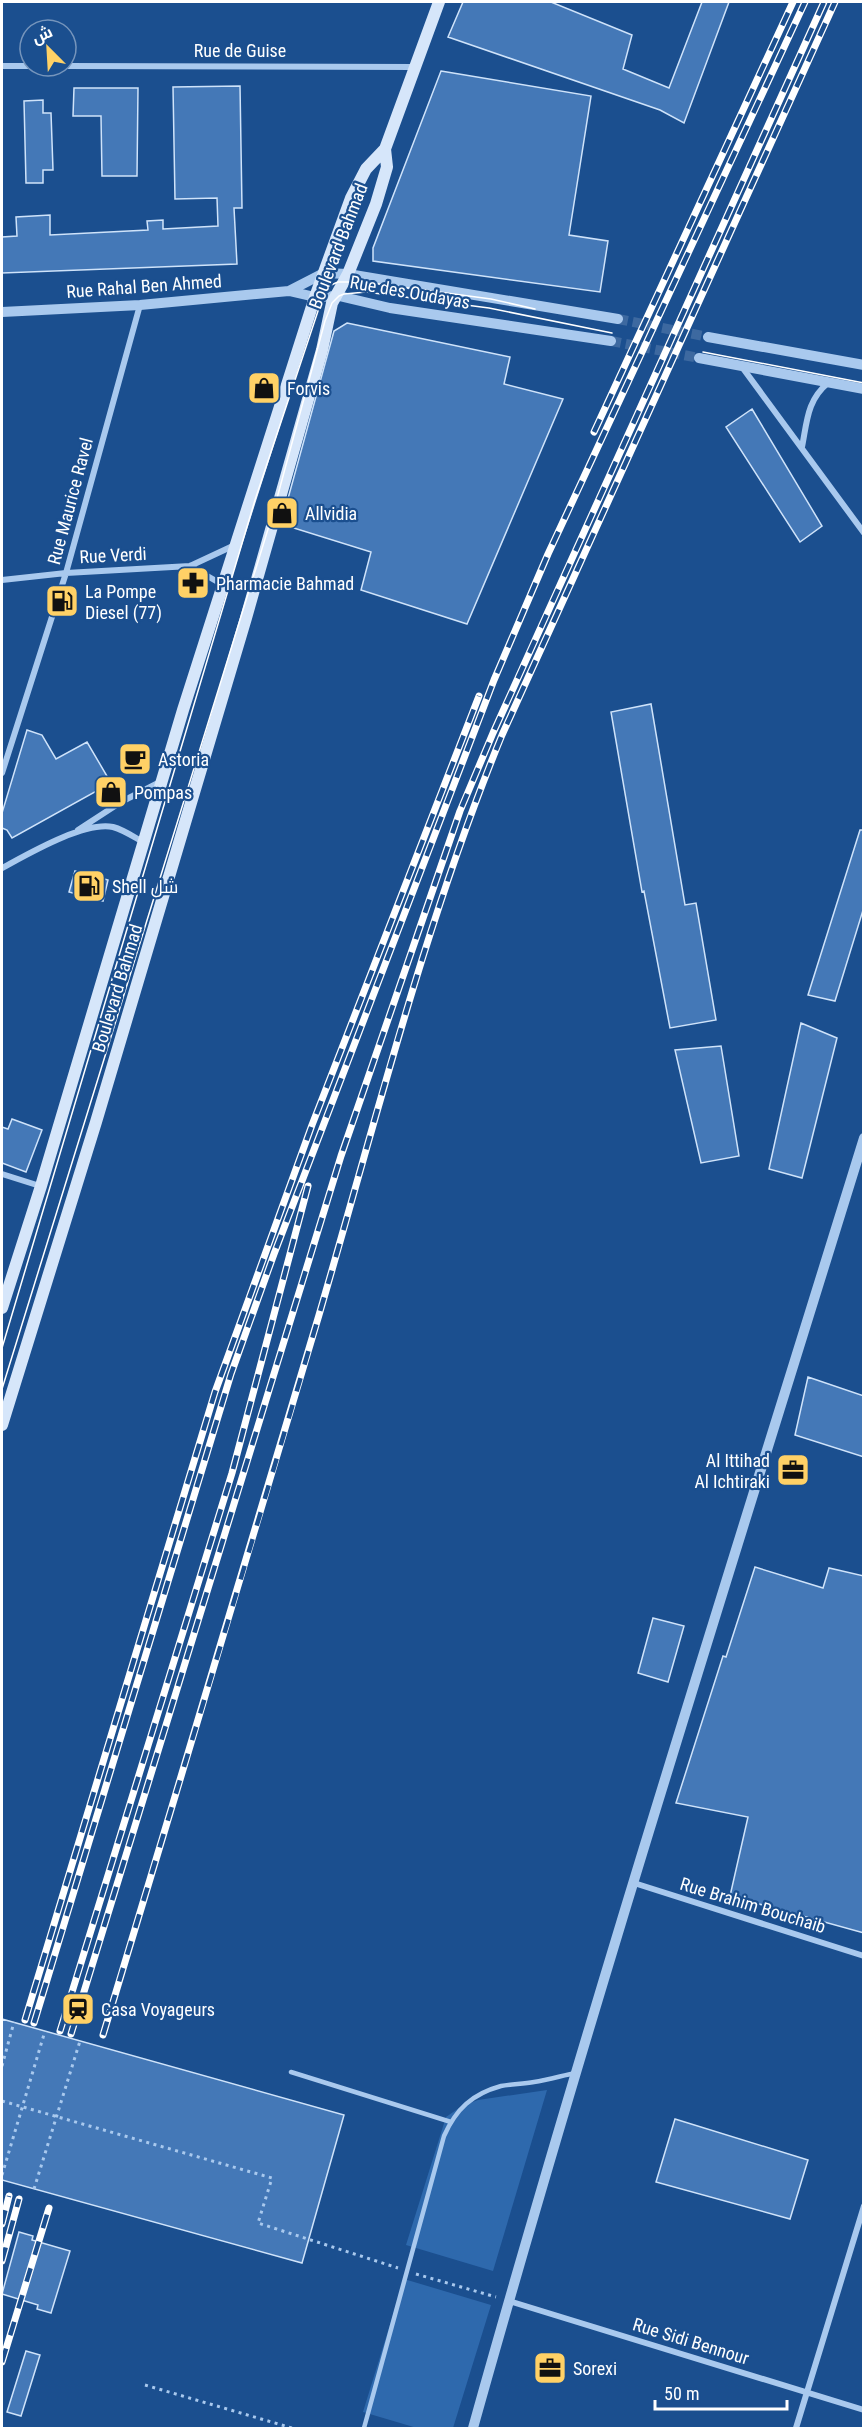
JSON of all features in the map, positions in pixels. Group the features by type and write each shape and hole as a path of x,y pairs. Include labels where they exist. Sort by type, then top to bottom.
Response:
{"main road":[{"name":"Boulevard Bahmad","path":"2,1308 41,1186 161,782 315,297 344,216 363,175 385,149 439,2"},
{"name":"Boulevard Bahmad","path":"2,1425 103,1100 243,628 322,350 332,303 348,274 387,167 385,149"}],"street":[{"path":"2,66 18,66"},
{"name":"Rue de Guise","path":"78,66 414,67"},
{"name":"Rue des Oudayas","path":"289,291 324,273 348,274 618,319"},
{"name":"Rue des Oudayas","path":"289,291 315,297 336,296 390,308 611,341"},
{"name":"Rue Rahal Ben Ahmed","path":"2,312 140,305 289,291"},
{"name":"Rue Maurice Ravel","path":"2,773 66,573 140,305"},
{"path":"708,337 864,365"},
{"path":"699,358 864,389"},
{"path":"741,366 864,533"},
{"path":"802,447 814,396 830,382"},
{"name":"Rue Verdi","path":"2,580 66,573 190,566 235,545"},
{"path":"190,566 223,585"},
{"path":"2,868 73,834 121,802 161,782"},
{"path":"73,834 108,827 116,828 143,842"},
{"path":"473,2428 577,2072 864,1138"},
{"path":"2,1174 41,1186"},
{"name":"Rue Brahim Bouchaib","path":"634,1884 864,1956"},
{"path":"796,2428 864,2206"},
{"name":"Rue Sidi Bennour","path":"509,2301 864,2410"}],"lane":[{"path":"291,2072 451,2122"},
{"path":"364,2428 444,2136 451,2122 460,2108 475,2097 502,2086 532,2083 577,2072"}],"path":[{"path":"2,2066 14,2022"},
{"path":"2,2175 45,2031"},
{"path":"34,2189 80,2041"},
{"path":"2,2101 272,2178 258,2223 309,2238"},
{"path":"145,2385 292,2428"}],"shaded area":[{"path":"547,2090 493,2271 406,2245 446,2117 462,2106 478,2100"},
{"path":"404,2279 491,2305 453,2428 417,2428 363,2412"}],"building":[{"path":"463,2 551,2 632,35 623,69 669,88 702,2 729,2 684,123 660,110 448,37"},
{"path":"441,71 591,96 569,235 608,241 600,292 373,261 373,248"},
{"path":"240,86 242,208 234,208 237,264 2,273 2,237 17,236 16,217 50,215 50,235 148,230 147,221 163,220 163,229 218,226 217,198 175,199 173,87"},
{"path":"74,88 138,88 137,176 102,176 101,116 73,116"},
{"path":"43,100 43,113 51,113 53,170 43,170 43,183 26,183 24,101"},
{"path":"347,323 510,357 504,384 563,399 467,624 361,590 371,552 281,524 334,331"},
{"path":"752,409 822,526 800,542 726,427"},
{"path":"651,704 685,905 696,903 716,1020 670,1028 644,891 642,892 611,712"},
{"path":"27,730 42,735 56,759 87,742 111,783 12,838 7,830 2,828 2,813"},
{"path":"860,830 864,830 864,907 835,1001 808,995"},
{"name":"Shell شل","path":"75,871 108,880 103,901 69,892"},
{"path":"801,1023 837,1038 802,1178 769,1169"},
{"path":"721,1046 739,1156 701,1163 675,1050"},
{"path":"12,1119 42,1130 26,1172 2,1163 2,1127 8,1129"},
{"path":"808,1377 864,1396 864,1457 795,1435"},
{"path":"755,1567 823,1588 829,1568 864,1576 864,1933 730,1896 748,1817 676,1803 723,1656 726,1657"},
{"path":"653,1618 684,1626 668,1682 638,1673"},
{"path":"2,2019 344,2115 302,2263 2,2180"},
{"path":"675,2119 808,2160 790,2219 656,2182"},
{"path":"19,2232 33,2236 32,2240 70,2251 51,2313 37,2309 38,2305 2,2294"},
{"path":"26,2351 40,2355 21,2416 7,2412"}],"tunnel":[{"path":"618,319 708,337"},
{"path":"611,341 699,358"}],"tram line":[{"path":"2,1348 255,500 323,296 331,285 338,282 364,282 491,299 535,309"},
{"path":"2,1389 273,513 325,321 332,303 344,294 366,292 489,308 612,333"},
{"path":"703,352 864,383"}],"railway":[{"path":"594,432 793,2"},
{"path":"34,2023 231,1374 274,1254 494,680 548,554 805,2"},
{"path":"71,2034 341,1156 460,811 493,733 824,2"},
{"path":"103,2035 293,1405 425,949 474,806 502,735 835,2"},
{"path":"25,2020 215,1392 312,1125 479,696"},
{"path":"60,2031 232,1473 308,1186"},
{"path":"2,2224 9,2196"},
{"path":"2,2261 19,2199"},
{"path":"2,2362 49,2208"}],"place":[{"name":"Forvis","path":"264,388"},
{"name":"Allvidia","path":"282,513"},
{"name":"Pharmacie Bahmad","path":"193,583"},
{"name":"La Pompe Diesel (77)","path":"62,601"},
{"name":"Astoria","path":"135,759"},
{"name":"Pompas","path":"111,792"},
{"name":"Shell شل","path":"89,886"},
{"name":"Al Ittihad Al Ichtiraki","path":"793,1470"},
{"name":"Casa Voyageurs","path":"78,2009"},
{"name":"Sorexi","path":"550,2368"}]}
